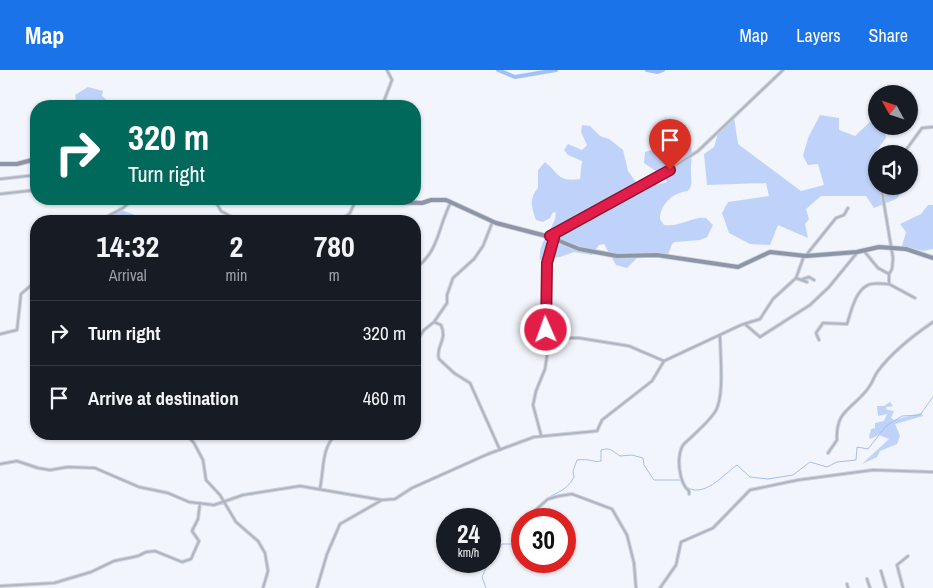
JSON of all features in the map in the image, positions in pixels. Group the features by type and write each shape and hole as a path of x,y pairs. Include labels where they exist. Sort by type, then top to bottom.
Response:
{"main road":[{"path":"0,164 17,164 30,161"},
{"path":"421,203 440,199 451,202 493,222 552,237 579,249 617,256 658,255 738,267 770,252 805,256 891,247 933,258"}],"street":[{"path":"384,100 392,80 386,70"},
{"path":"541,436 533,406 536,390 545,369 548,338 544,325 547,263 552,237 628,192 657,178 698,152 709,139 748,105 783,70"},
{"path":"909,145 921,128 933,128"},
{"path":"0,179 30,176"},
{"path":"0,194 30,191"},
{"path":"882,195 893,263 889,274 889,284"},
{"path":"421,263 433,251 436,237 451,202"},
{"path":"111,215 126,205"},
{"path":"218,205 221,211 228,215"},
{"path":"0,464 18,461 50,470 68,467 95,468 139,487 168,493 189,502 214,505 243,495 300,486 382,500 395,499 412,488 500,450 541,436 597,431 602,420 632,399 655,378 664,361 720,335 760,320 774,298 796,278 805,256 836,218 844,215 848,208"},
{"path":"421,334 434,322 447,303 447,295 453,278 474,259 486,240 493,222"},
{"path":"864,251 878,268 889,274"},
{"path":"746,325 760,337 799,314 829,287 857,252"},
{"path":"796,278 803,279 809,277 814,280"},
{"path":"803,279 807,282"},
{"path":"819,340 816,333 823,323 847,324 853,304 866,286 889,284 915,298"},
{"path":"0,334 17,330 21,294 30,286"},
{"path":"434,322 441,325 444,337 438,352 439,359 454,373 470,383 500,450"},
{"path":"828,453 837,440 836,429 841,419 869,388 877,372 916,335 933,322"},
{"path":"689,494 689,491 681,483 679,474 680,452 682,445 715,413 718,406 720,335"},
{"path":"548,338 579,338 629,346 664,361"},
{"path":"191,440 203,460 206,480 220,495 236,522 258,541 265,553 268,571 263,588"},
{"path":"320,488 323,461 331,440"},
{"path":"660,588 664,586 676,565 681,542 713,528 749,491 773,484 830,475 888,469 933,472"},
{"path":"538,508 548,499 572,494 612,509 627,535 634,563 636,588"},
{"path":"317,588 327,554 340,524 382,500"},
{"path":"0,586 54,583 91,572 119,559 143,555 146,552 155,551 182,562 191,558 199,542 192,530 198,518 200,503"},
{"path":"903,588 897,565 908,556"},
{"path":"881,571 886,588"},
{"path":"867,579 870,588"},
{"path":"847,584 848,588"}],"shaded area":[{"path":"88,87 103,91 102,96 107,100 74,100 76,99 75,95"},
{"path":"820,115 839,118 839,130 855,136 868,124 868,135 886,135 886,138 881,145 868,145 868,195 900,195 896,199 874,208 866,196 821,196 806,209 809,219 805,224 808,238 778,225 770,245 750,244 729,233 722,213 728,202 769,196 766,183 707,185 704,154 714,147 718,133 734,117 738,144 801,191 824,185 818,164 808,165 803,156 808,138"},
{"path":"582,125 590,126 600,136 609,139 623,150 628,171 638,185 644,188 667,182 665,177 644,163 645,152 651,150 665,153 670,137 675,133 687,139 692,149 691,187 688,191 673,196 665,204 662,208 660,219 664,225 670,225 706,218 713,225 707,237 700,240 675,242 672,244 667,257 637,258 627,268 616,265 604,244 599,245 592,255 574,252 560,257 540,260 541,247 555,219 556,213 553,212 550,218 543,222 536,220 532,199 538,188 538,170 545,162 563,178 580,179 582,161 568,155 564,150 568,144 582,150 587,145 581,132"},
{"path":"928,205 933,205 933,249 923,251 902,246 906,232 900,224 921,214"},
{"path":"121,210 135,215 109,215"},
{"path":"890,402 893,406 886,407 887,410 894,411 891,418 894,420 921,413 923,416 895,424 900,436 897,444 880,451 877,457 862,464 889,439 879,435 870,439 869,437 871,429 875,428 875,423 884,421 887,414 878,416 877,406 884,406"}],"waterway":[{"path":"498,70 515,77 556,70"},
{"path":"647,70 658,72 663,70"},
{"path":"685,486 692,490 706,488 737,465 750,477 768,479 793,475 810,462 827,467 837,462 856,460 857,447 868,449 886,426 902,416 920,415 933,397"},
{"path":"543,502 564,489 571,482 574,477 573,471 577,460 601,461 601,450 604,449 611,450 620,456 632,455 643,458 644,465 654,480 682,480"},
{"path":"501,545 511,544"},
{"path":"484,573 482,577 486,588"}],"route":[{"path":"546,330 544,325 547,263 554,238 550,236 670,170"}]}
